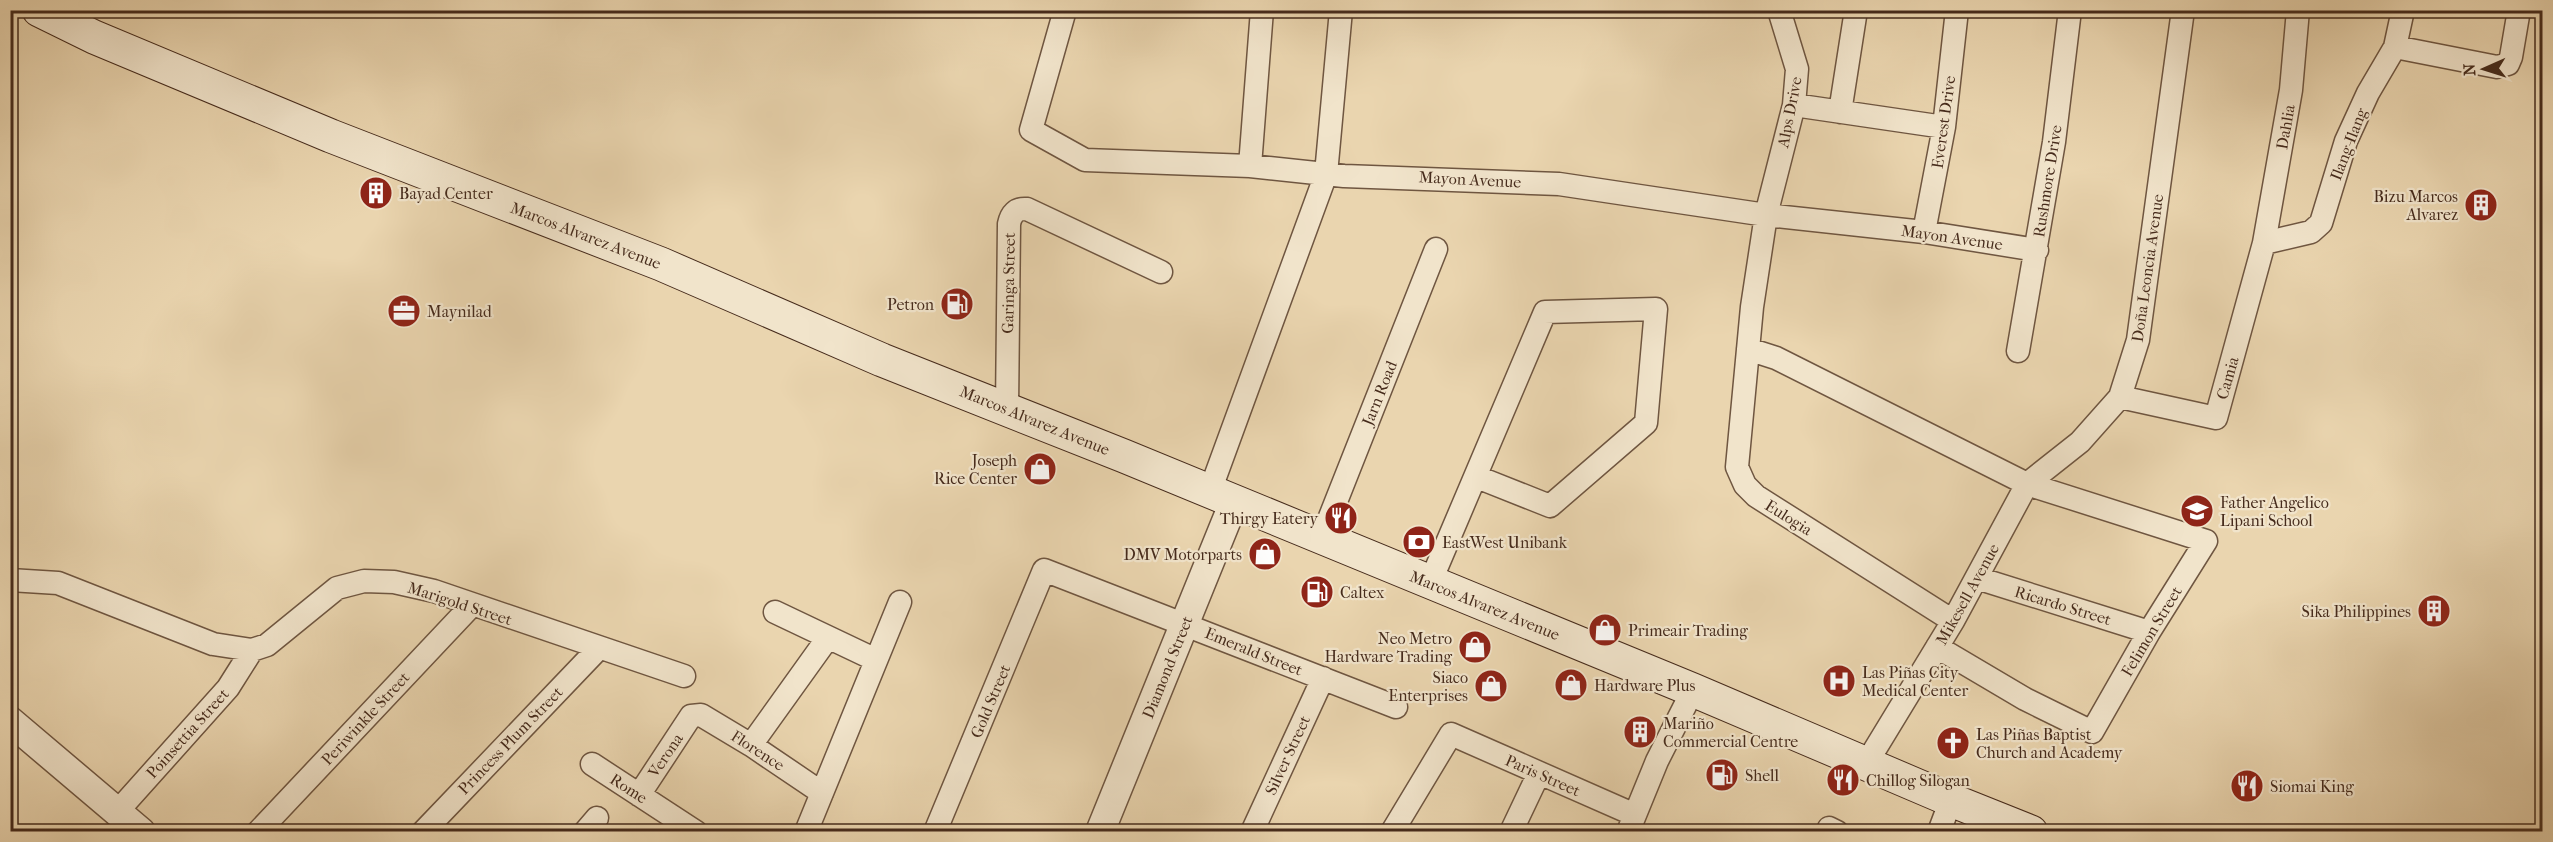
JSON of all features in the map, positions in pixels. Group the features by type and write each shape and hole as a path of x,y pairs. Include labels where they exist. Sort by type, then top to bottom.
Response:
{"main road":[{"name":"Marcos Alvarez Avenue","path":"39,10 94,37 337,138 661,264 882,360 1322,537 1693,690 1951,800 2031,831"}],"street":[{"name":"Mayon Avenue","path":"1065,10 1031,130 1085,159 1250,166 1326,174 1559,184 1766,215 1924,232 2037,250"},
{"path":"1250,166 1262,10"},
{"path":"1222,497 1326,174 1341,10"},
{"name":"Alps Drive","path":"1766,215 1794,105 1797,69 1779,10"},
{"path":"1840,112 1856,10"},
{"name":"Everest Drive","path":"1924,232 1944,128 1958,10"},
{"name":"Rushmore Drive","path":"2018,351 2054,142 2070,10"},
{"name":"Doña Leoncia Avenue","path":"2027,484 2080,442 2120,397 2138,340 2183,10"},
{"name":"Dahlia","path":"2264,243 2292,90 2298,10"},
{"name":"Ilang-Ilang","path":"2264,243 2311,232 2321,223 2346,141 2368,93 2395,47 2403,10"},
{"path":"2395,47 2497,67 2508,64 2519,10"},
{"path":"1794,105 1944,128"},
{"name":"Garinga Street","path":"1007,409 1009,224 1013,213 1027,209 1161,272"},
{"name":"Eulogia","path":"1766,215 1752,307 1737,467 1745,485 1756,496 1953,621"},
{"name":"Camia","path":"2120,397 2216,418 2264,243"},
{"name":"Jarn Road","path":"1322,537 1436,249"},
{"path":"1430,583 1477,477 1545,312 1656,309 1646,423 1550,506 1477,477"},
{"path":"1748,349 1776,358 2027,484"},
{"name":"Mikesell Avenue","path":"1866,764 1953,621 2027,484"},
{"name":"Felimon Street","path":"1937,647 2025,699 2092,732 2149,632 2206,541 2027,484"},
{"name":"Diamond Street","path":"1100,831 1185,624 1222,497"},
{"name":"Emerald Street","path":"1044,570 1396,707"},
{"name":"Gold Street","path":"935,831 1044,570"},
{"name":"Ricardo Street","path":"1977,578 2149,632"},
{"path":"10,580 58,583 213,644 252,650"},
{"name":"Marigold Street","path":"252,650 267,645 337,588 364,580 394,582 434,591 598,649 684,676"},
{"path":"806,831 900,602"},
{"name":"Periwinkle Street","path":"258,831 472,605"},
{"path":"775,612 827,639 876,660"},
{"path":"751,745 827,639"},
{"name":"Princess Plum Street","path":"423,831 598,649"},
{"name":"Poinsettia Street","path":"117,812 228,688 252,650"},
{"name":"Silver Street","path":"1252,831 1323,678"},
{"path":"1631,823 1657,761 1693,690"},
{"name":"Florence","path":"691,716 701,715 751,745 822,793"},
{"name":"Verona","path":"639,795 691,716"},
{"path":"10,721 141,831"},
{"name":"Paris Street","path":"1392,831 1451,734 1539,773 1631,823"},
{"name":"Rome","path":"592,764 696,831"},
{"path":"1511,831 1539,773"},
{"path":"1939,831 1951,800"}],"place":[{"name":"Bayad Center","path":"376,193"},
{"name":"Bizu Marcos Alvarez","path":"2481,205"},
{"name":"Petron","path":"957,304"},
{"name":"Maynilad","path":"404,311"},
{"name":"Joseph Rice Center","path":"1040,469"},
{"name":"Father Angelico Lipani School","path":"2197,511"},
{"name":"Thirgy Eatery","path":"1341,518"},
{"name":"EastWest Unibank","path":"1419,542"},
{"name":"DMV Motorparts","path":"1265,554"},
{"name":"Caltex","path":"1317,592"},
{"name":"Sika Philippines","path":"2434,611"},
{"name":"Primeair Trading","path":"1605,630"},
{"name":"Neo Metro Hardware Trading","path":"1475,647"},
{"name":"Las Piñas City Medical Center","path":"1839,681"},
{"name":"Hardware Plus","path":"1571,685"},
{"name":"Siaco Enterprises","path":"1491,686"},
{"name":"Mariño Commercial Centre","path":"1640,732"},
{"name":"Las Piñas Baptist Church and Academy","path":"1953,743"},
{"name":"Shell","path":"1722,775"},
{"name":"Chillog Silogan","path":"1843,780"},
{"name":"Siomai King","path":"2247,786"}]}
